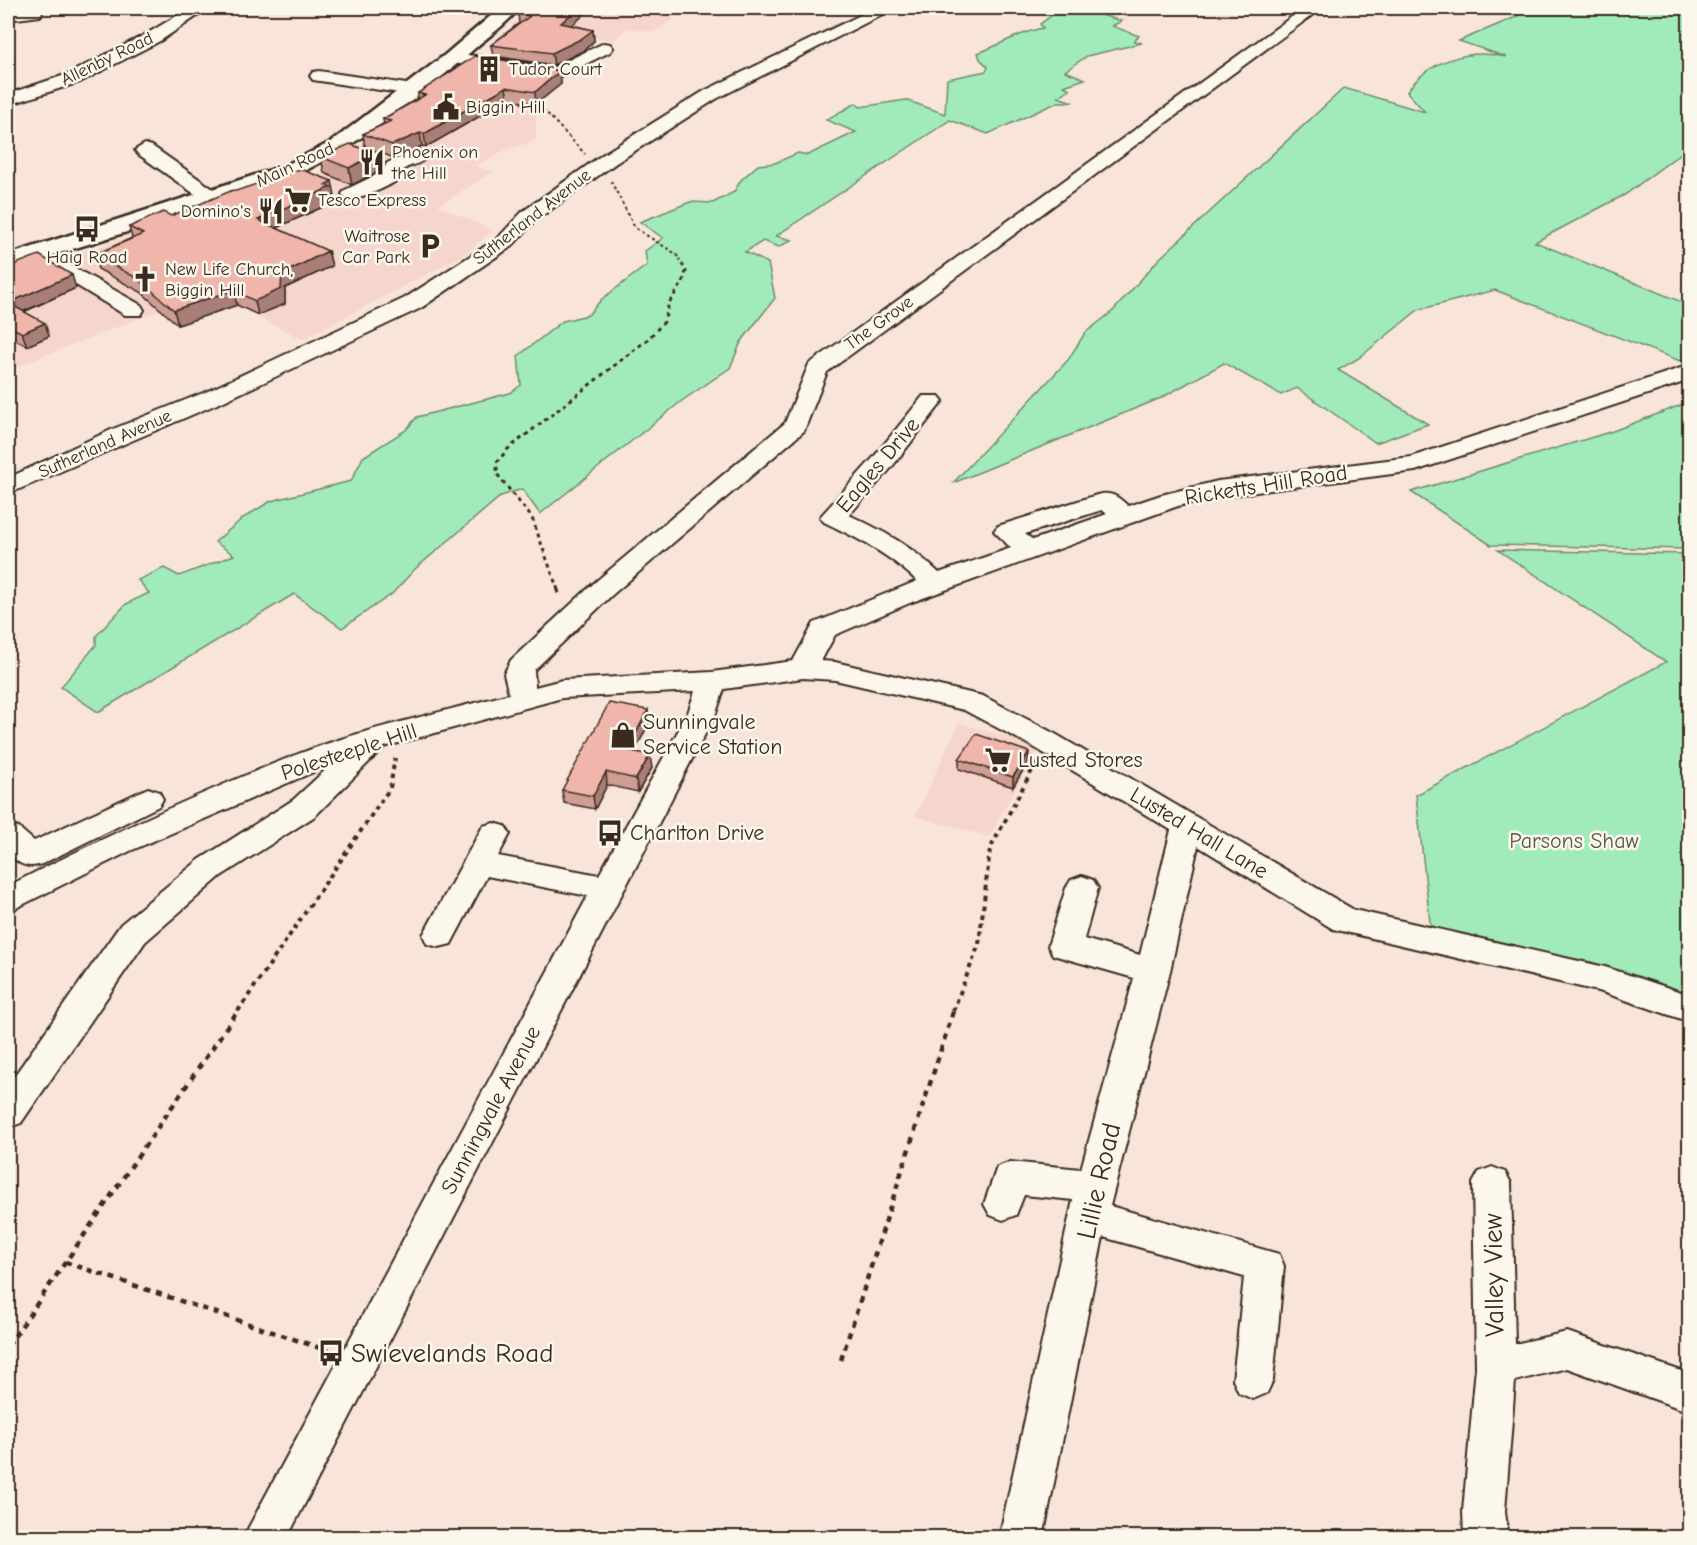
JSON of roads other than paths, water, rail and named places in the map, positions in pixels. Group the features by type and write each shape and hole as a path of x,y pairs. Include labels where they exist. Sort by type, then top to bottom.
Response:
{"main road":[{"name":"Main Road","path":"8,262 213,198 303,174 453,58 510,8"}],"street":[{"name":"Allenby Road","path":"8,100 74,78 154,38 201,8"},
{"name":"Sutherland Avenue","path":"8,487 122,434 216,396 413,303 505,242 529,216 599,166 710,95 887,8"},
{"name":"The Grove","path":"524,699 518,674 521,666 570,620 796,426 817,369 1314,8"},
{"path":"8,15 34,12"},
{"path":"453,58 557,73 604,48"},
{"path":"319,76 413,90"},
{"path":"145,150 213,198"},
{"path":"332,186 359,196 390,176 394,167 418,156"},
{"path":"37,253 133,310"},
{"name":"Ricketts Hill Road","path":"936,585 1029,550 1007,531 1106,500 1124,516 1170,500 1218,489 1415,464 1689,372"},
{"name":"Eagles Drive","path":"931,401 882,463 833,517 881,539 908,558 936,585"},
{"path":"803,669 824,629 936,585"},
{"name":"Lusted Hall Lane","path":"712,681 803,669 835,671 973,703 1047,742 1345,920 1605,980 1689,1009"},
{"name":"Polesteeple Hill","path":"8,900 110,833 310,761 387,737 562,689 712,681"},
{"name":"Sunningvale Avenue","path":"264,1538 702,714 712,681"},
{"path":"8,1113 134,933 210,868 304,808 387,737"},
{"path":"8,836 31,856 110,833 148,799"},
{"name":"Lillie Road","path":"1021,1538 1092,1201 1153,971 1187,826"},
{"path":"439,935 494,834"},
{"path":"477,862 609,889"},
{"path":"1082,888 1065,946 1153,971"},
{"path":"1003,1204 1010,1178 1092,1201 1265,1266 1252,1380"},
{"name":"Valley View","path":"1486,1538 1484,1511 1496,1367 1492,1183"},
{"name":"Valley View","path":"1496,1367 1567,1350 1689,1393"}],"place":[{"name":"Tudor Court","path":"489,69"},
{"name":"Biggin Hill","path":"446,107"},
{"name":"Phoenix on the Hill","path":"372,162"},
{"name":"Tesco Express","path":"298,200"},
{"name":"Domino's","path":"271,211"},
{"name":"Haig Road","path":"87,229"},
{"name":"Waitrose Car Park","path":"430,246"},
{"name":"New Life Church, Biggin Hill","path":"145,279"},
{"name":"Sunningvale Service Station","path":"623,735"},
{"name":"Lusted Stores","path":"998,760"},
{"name":"Charlton Drive","path":"610,833"},
{"name":"Swievelands Road","path":"331,1353"}],"park label":[{"name":"Parsons Shaw","path":"1574,841"}]}
